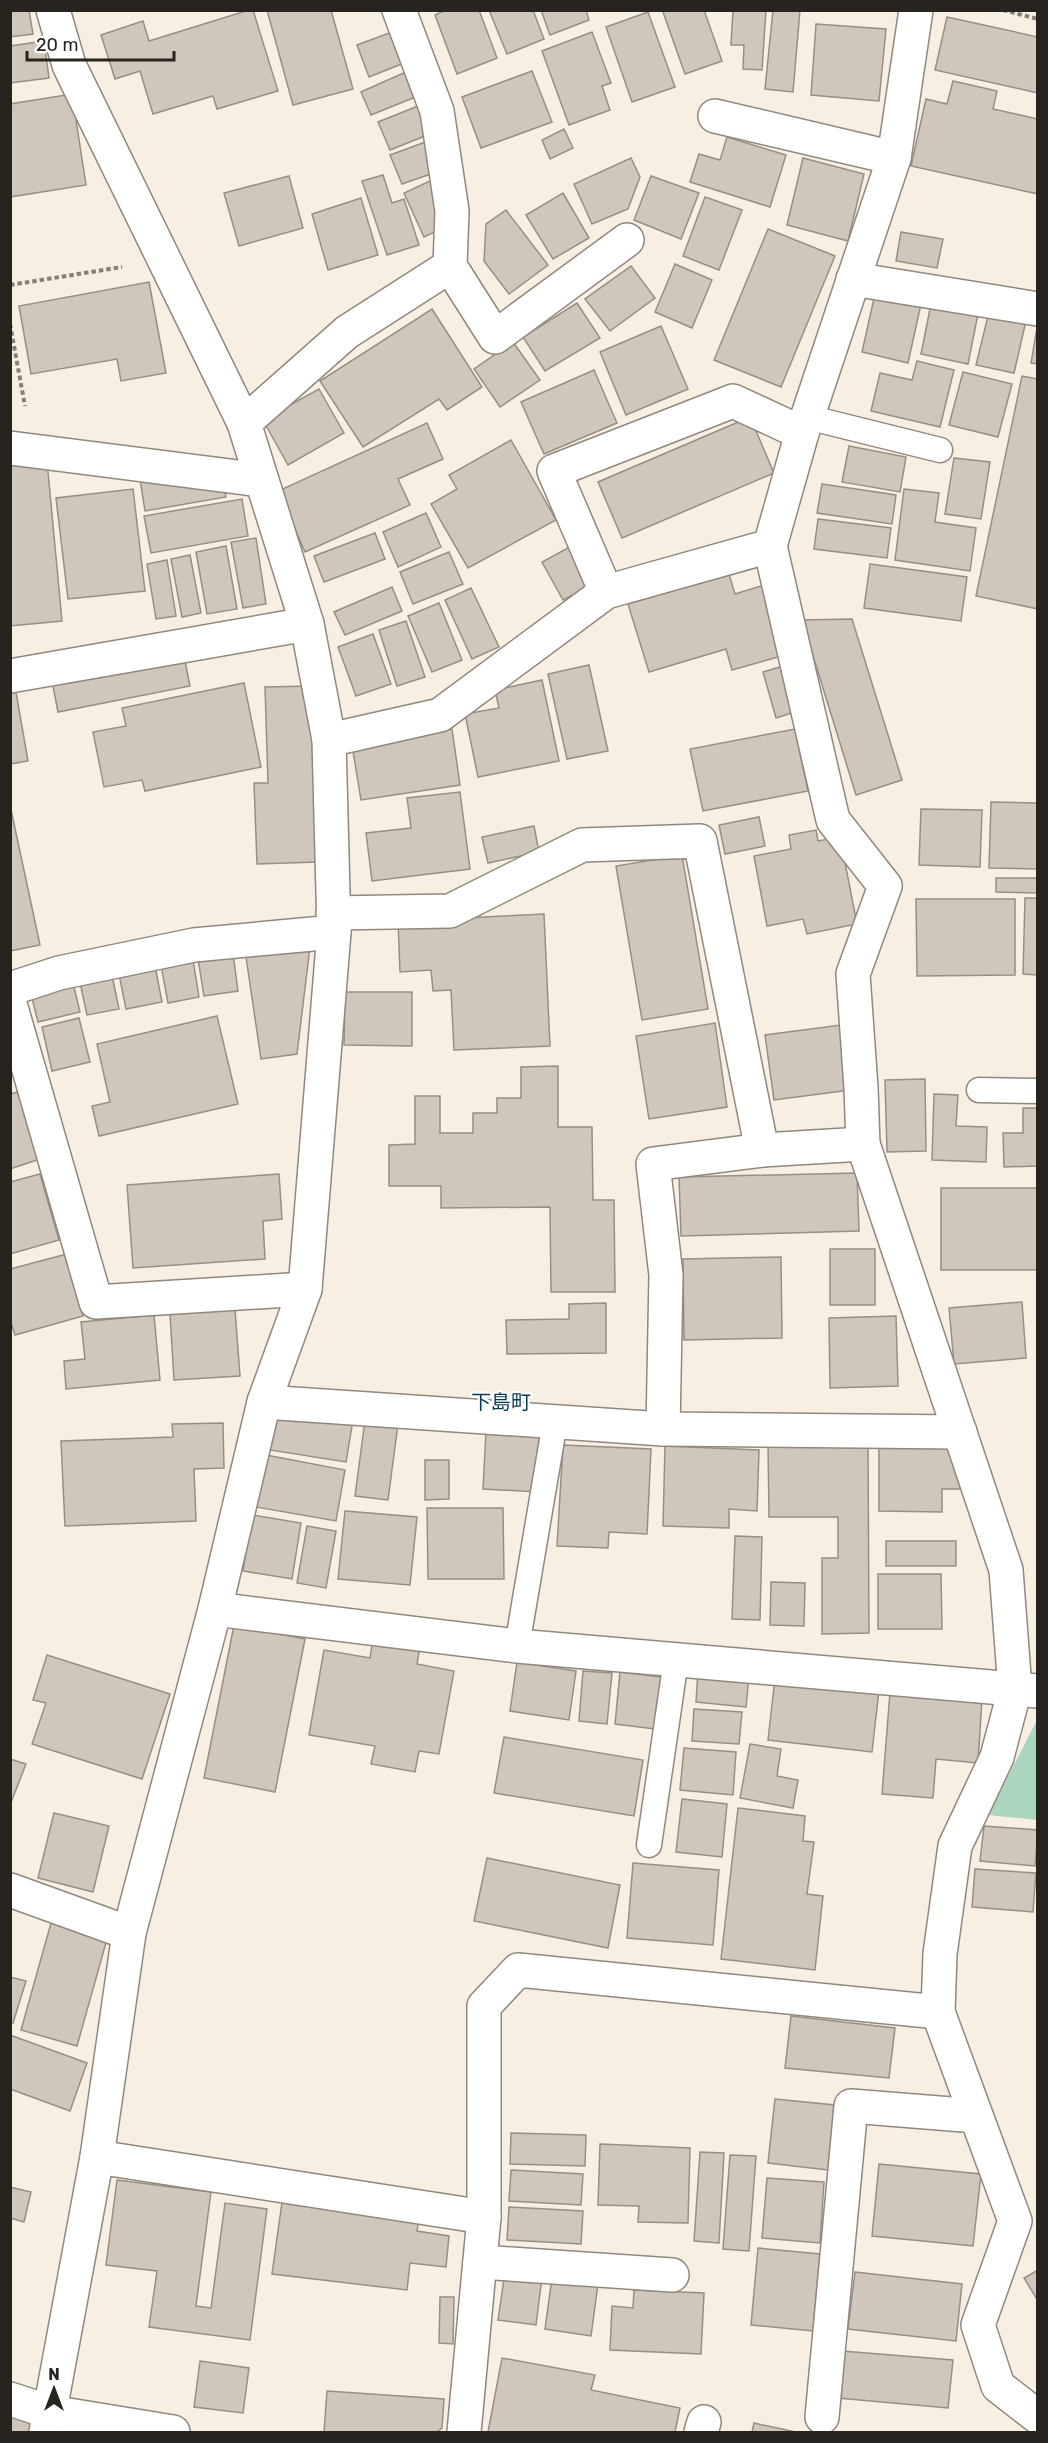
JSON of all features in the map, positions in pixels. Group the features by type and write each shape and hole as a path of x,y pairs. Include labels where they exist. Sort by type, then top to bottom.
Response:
{"street":[{"path":"48,2422 97,2157 129,1933 215,1609 264,1402 305,1289 334,923 329,740 307,624 244,423 69,66 53,10"},
{"path":"915,10 894,158 805,425 771,546 833,820 885,886 853,974 863,1144 1006,1570 1026,1690 955,1846 940,1954 938,2012 1015,2221 978,2325 998,2386 1038,2417"},
{"path":"402,11 437,111 452,211 450,266 495,337 627,240"},
{"path":"715,116 894,158"},
{"path":"244,423 347,332 450,266"},
{"path":"853,279 1038,309"},
{"path":"606,592 554,471 733,401 805,425"},
{"path":"21,449 261,480"},
{"path":"329,740 440,715 606,592 771,546"},
{"path":"10,676 307,624"},
{"path":"10,989 58,973 194,945 334,923 450,911 582,845 700,841 762,1150"},
{"path":"10,1004 96,1302 305,1289"},
{"path":"663,1428 666,1275 653,1164 762,1150 863,1144"},
{"path":"264,1402 663,1428 960,1432"},
{"path":"215,1609 518,1646 1026,1690"},
{"path":"10,1890 129,1933"},
{"path":"464,2433 484,2217 484,2006 518,1970 938,2012"},
{"path":"822,2417 850,2106 976,2116"},
{"path":"97,2157 484,2217"},
{"path":"480,2262 672,2275"},
{"path":"10,2399 48,2422 173,2433"}],"lane":[{"path":"805,425 940,450"},
{"path":"979,1090 1038,1091"},
{"path":"518,1646 555,1422"},
{"path":"649,1845 676,1660"}],"path":[{"path":"1003,10 1038,19"},
{"path":"10,285 164,260"},
{"path":"10,324 21,449"}],"green space":[{"path":"1037,1720 1037,1820 988,1815"}],"building":[{"path":"10,10 29,10 33,34 10,37"},
{"path":"253,10 278,91 217,109 213,96 153,114 140,71 115,79 101,35 143,21 149,41"},
{"path":"267,10 331,10 353,89 293,105"},
{"path":"446,10 479,10 497,58 457,74 435,15"},
{"path":"489,10 533,10 544,39 507,54"},
{"path":"541,10 586,10 589,20 550,35"},
{"path":"667,10 704,10 722,61 685,74 663,12"},
{"path":"733,10 766,10 762,70 743,69 744,45 731,45"},
{"path":"773,10 800,10 793,92 765,89"},
{"path":"648,12 675,87 632,102 606,27"},
{"path":"947,17 1038,37 1038,93 935,70"},
{"path":"816,24 886,29 879,101 811,95"},
{"path":"392,32 404,63 369,77 357,45"},
{"path":"592,32 611,83 602,86 610,110 569,125 542,51"},
{"path":"44,41 49,78 10,83 10,46"},
{"path":"408,71 418,96 371,115 361,92"},
{"path":"532,71 552,122 481,148 462,97"},
{"path":"953,81 997,91 993,109 1038,119 1038,194 911,166 926,99 947,104"},
{"path":"72,94 86,185 10,197 10,104"},
{"path":"423,104 435,132 390,150 378,122"},
{"path":"564,129 573,148 550,159 542,140"},
{"path":"727,137 786,155 770,207 690,182 699,154 720,160"},
{"path":"431,140 442,170 402,184 390,155"},
{"path":"631,158 640,177 628,209 592,224 574,184"},
{"path":"803,158 864,174 848,241 787,225"},
{"path":"383,175 392,203 404,199 419,245 387,255 362,181"},
{"path":"289,176 303,228 239,246 224,193"},
{"path":"651,176 699,193 681,239 634,220"},
{"path":"432,180 448,215 437,231 424,237 404,193"},
{"path":"563,193 589,238 553,259 526,215"},
{"path":"705,197 742,210 719,270 683,256"},
{"path":"361,198 378,255 328,270 312,214"},
{"path":"506,210 548,265 509,294 484,261 486,224"},
{"path":"768,229 835,256 781,387 714,360"},
{"path":"901,232 943,239 937,268 896,261"},
{"path":"675,264 712,280 692,328 655,312"},
{"path":"631,266 655,298 610,331 585,299"},
{"path":"149,282 166,373 121,381 117,359 31,374 19,306"},
{"path":"875,294 921,304 908,363 862,352"},
{"path":"577,303 600,338 545,371 523,337"},
{"path":"931,304 978,314 968,364 921,354"},
{"path":"432,309 482,387 447,410 439,399 363,447 320,381"},
{"path":"989,312 1026,321 1014,373 976,365"},
{"path":"1038,322 1038,364 1031,363"},
{"path":"661,326 688,389 626,415 600,352"},
{"path":"513,342 540,380 500,407 474,369"},
{"path":"917,361 954,370 940,427 871,411 880,373 912,380"},
{"path":"594,370 617,423 544,454 521,402"},
{"path":"963,372 1012,384 998,437 949,425"},
{"path":"1022,376 1038,379 1038,609 976,596"},
{"path":"319,389 344,433 288,465 263,420"},
{"path":"750,417 774,473 622,538 598,482"},
{"path":"427,423 443,459 398,479 410,505 305,552 278,491"},
{"path":"511,440 556,520 468,568 431,504 457,489 449,475"},
{"path":"849,446 906,457 900,492 842,482"},
{"path":"954,458 990,462 981,519 945,514"},
{"path":"47,461 62,621 10,626 10,464"},
{"path":"140,479 223,480 226,497 145,511"},
{"path":"822,484 896,495 892,524 817,513"},
{"path":"133,489 145,591 68,599 56,498"},
{"path":"904,489 939,493 935,522 976,528 970,571 895,560"},
{"path":"242,499 248,536 151,553 144,516"},
{"path":"426,513 441,547 398,567 383,532"},
{"path":"818,519 891,528 887,558 814,549"},
{"path":"375,533 385,559 324,582 314,556"},
{"path":"256,538 266,604 243,608 231,542"},
{"path":"575,544 596,583 563,600 542,562"},
{"path":"226,546 237,609 207,614 196,552"},
{"path":"449,552 463,584 413,604 400,572"},
{"path":"190,555 201,613 182,617 171,559"},
{"path":"167,560 176,616 156,619 147,564"},
{"path":"870,564 967,577 961,621 864,608"},
{"path":"729,574 735,594 764,585 785,655 732,670 726,649 649,672 628,604"},
{"path":"392,587 402,611 345,635 334,612"},
{"path":"471,588 499,647 472,659 445,600"},
{"path":"439,603 462,660 432,672 408,616"},
{"path":"852,619 902,780 856,795 802,620"},
{"path":"406,621 425,677 397,686 379,630"},
{"path":"373,634 391,684 356,696 338,647"},
{"path":"184,656 190,686 58,712 52,681"},
{"path":"589,665 608,751 567,759 548,674"},
{"path":"783,666 795,712 776,718 763,672"},
{"path":"542,680 559,761 478,777 465,714 499,708 495,690"},
{"path":"244,683 261,767 145,791 142,780 104,787 93,732 126,726 122,708"},
{"path":"312,686 318,862 257,864 254,783 268,783 265,687"},
{"path":"10,692 16,692 28,761 10,764"},
{"path":"452,729 460,785 361,800 352,745"},
{"path":"795,729 808,791 703,811 690,749"},
{"path":"460,792 470,869 372,881 366,833 411,828 407,798"},
{"path":"991,802 1038,803 1038,869 989,868"},
{"path":"10,805 40,945 10,951"},
{"path":"921,809 982,810 980,867 919,865"},
{"path":"759,817 765,846 725,854 719,825"},
{"path":"534,826 539,852 488,863 482,837"},
{"path":"816,830 818,841 840,837 857,924 807,934 803,919 767,926 754,856 791,849 789,835"},
{"path":"682,855 708,1009 642,1020 616,866"},
{"path":"996,878 1038,878 1038,893 996,892"},
{"path":"1025,898 1038,898 1038,975 1023,974"},
{"path":"916,899 1015,899 1015,975 917,976"},
{"path":"544,914 550,1046 454,1050 451,990 433,991 431,970 400,972 398,921"},
{"path":"310,947 297,1054 261,1059 246,957"},
{"path":"233,954 238,991 204,996 198,959"},
{"path":"193,960 199,997 168,1003 161,965"},
{"path":"155,966 162,1002 126,1009 119,974"},
{"path":"112,975 119,1009 87,1015 80,983"},
{"path":"73,983 80,1012 38,1022 31,994"},
{"path":"345,992 412,992 412,1046 344,1045"},
{"path":"217,1016 238,1104 99,1136 92,1106 110,1102 97,1044"},
{"path":"79,1018 90,1062 52,1071 42,1027"},
{"path":"715,1023 727,1107 649,1119 636,1036"},
{"path":"841,1025 850,1090 774,1100 765,1035"},
{"path":"558,1066 558,1127 592,1127 593,1200 614,1200 615,1292 551,1292 550,1207 441,1208 441,1186 389,1186 389,1145 415,1144 415,1096 440,1096 440,1133 473,1133 473,1113 497,1113 497,1098 521,1098 521,1067"},
{"path":"925,1079 926,1151 887,1152 885,1080"},
{"path":"18,1092 40,1159 10,1169 10,1094"},
{"path":"934,1094 958,1095 956,1126 987,1127 986,1162 932,1160"},
{"path":"1023,1108 1038,1108 1038,1166 1004,1167 1003,1133 1023,1133"},
{"path":"857,1173 859,1231 681,1236 679,1177"},
{"path":"40,1174 59,1240 10,1254 10,1182"},
{"path":"279,1174 282,1219 263,1221 265,1259 133,1268 127,1185"},
{"path":"941,1188 1038,1188 1038,1270 941,1270"},
{"path":"830,1249 875,1249 875,1305 830,1305"},
{"path":"67,1254 83,1316 15,1335 10,1320 10,1269"},
{"path":"781,1257 782,1338 684,1340 683,1259"},
{"path":"1022,1302 1026,1358 954,1364 949,1308"},
{"path":"606,1303 606,1353 507,1354 506,1320 569,1319 569,1304"},
{"path":"235,1309 240,1376 174,1380 170,1314"},
{"path":"154,1315 160,1380 66,1389 64,1361 85,1359 81,1322"},
{"path":"896,1316 898,1386 830,1388 829,1318"},
{"path":"277,1409 353,1420 346,1462 270,1450"},
{"path":"365,1420 398,1424 388,1500 355,1496"},
{"path":"223,1423 224,1468 194,1469 196,1521 65,1526 61,1441 173,1437 172,1424"},
{"path":"486,1432 541,1435 538,1492 483,1489"},
{"path":"868,1441 869,1633 822,1634 822,1558 838,1558 838,1517 769,1517 768,1442"},
{"path":"879,1442 960,1442 960,1489 942,1489 942,1512 879,1511"},
{"path":"563,1445 651,1449 647,1534 609,1532 608,1548 557,1546"},
{"path":"665,1446 759,1450 757,1511 729,1509 729,1528 663,1526"},
{"path":"266,1455 345,1470 336,1521 256,1507"},
{"path":"425,1460 449,1460 449,1499 425,1500"},
{"path":"427,1508 503,1508 504,1579 428,1579"},
{"path":"345,1511 417,1517 410,1585 338,1579"},
{"path":"252,1515 301,1523 292,1579 243,1571"},
{"path":"307,1526 336,1531 326,1588 297,1583"},
{"path":"735,1536 762,1537 760,1620 732,1619"},
{"path":"886,1541 956,1541 956,1566 886,1566"},
{"path":"878,1574 941,1574 942,1629 878,1629"},
{"path":"771,1582 805,1583 804,1626 770,1625"},
{"path":"234,1625 305,1639 275,1792 204,1778"},
{"path":"373,1638 420,1646 417,1664 454,1671 439,1754 419,1751 415,1772 371,1764 375,1746 309,1735 324,1650 370,1658"},
{"path":"47,1655 170,1694 142,1779 32,1744 46,1703 33,1700"},
{"path":"517,1662 576,1671 569,1720 510,1711"},
{"path":"583,1671 612,1673 607,1724 579,1721"},
{"path":"698,1671 749,1676 746,1707 696,1702"},
{"path":"620,1672 661,1677 655,1729 615,1724"},
{"path":"775,1678 879,1690 872,1752 768,1740"},
{"path":"890,1692 982,1699 978,1763 936,1759 933,1798 882,1794"},
{"path":"694,1709 742,1712 739,1744 692,1741"},
{"path":"504,1737 643,1760 634,1816 494,1793"},
{"path":"750,1744 781,1749 777,1776 798,1780 793,1808 740,1798"},
{"path":"684,1748 736,1752 733,1795 680,1790"},
{"path":"10,1759 26,1764 10,1805"},
{"path":"682,1799 727,1804 722,1857 676,1852"},
{"path":"738,1808 805,1816 803,1841 814,1842 807,1894 823,1896 815,1970 721,1959"},
{"path":"54,1813 109,1826 93,1892 38,1878"},
{"path":"984,1826 1038,1830 1035,1866 980,1861"},
{"path":"487,1858 620,1885 608,1948 474,1921"},
{"path":"633,1863 719,1870 713,1945 627,1938"},
{"path":"975,1869 1036,1873 1033,1912 972,1907"},
{"path":"51,1923 107,1939 77,2046 21,2030"},
{"path":"10,1977 26,1981 13,2023 10,2022"},
{"path":"791,2016 895,2028 889,2078 785,2068"},
{"path":"10,2035 87,2063 70,2111 10,2089"},
{"path":"775,2099 835,2105 828,2170 768,2163"},
{"path":"511,2133 586,2135 585,2166 510,2164"},
{"path":"600,2144 690,2148 688,2223 638,2222 639,2206 598,2205"},
{"path":"700,2152 724,2153 719,2243 694,2241"},
{"path":"730,2155 756,2156 749,2251 723,2249"},
{"path":"879,2164 981,2174 973,2246 872,2236"},
{"path":"511,2170 583,2174 581,2205 509,2201"},
{"path":"767,2178 824,2182 820,2243 762,2238"},
{"path":"117,2180 211,2192 196,2306 211,2308 225,2203 267,2209 250,2340 149,2327 157,2271 106,2265"},
{"path":"10,2187 31,2192 24,2222 10,2218"},
{"path":"283,2195 420,2211 417,2231 449,2236 446,2267 410,2263 407,2290 272,2274"},
{"path":"509,2207 583,2211 581,2244 507,2240"},
{"path":"758,2248 820,2254 813,2331 751,2325"},
{"path":"1038,2270 1038,2301 1024,2278"},
{"path":"505,2272 542,2277 536,2325 498,2320"},
{"path":"855,2272 962,2284 956,2341 848,2329"},
{"path":"552,2278 598,2284 591,2336 545,2329"},
{"path":"634,2290 704,2293 701,2354 610,2350 612,2306 633,2308"},
{"path":"440,2297 454,2297 453,2344 439,2343"},
{"path":"842,2351 953,2360 948,2408 838,2398"},
{"path":"502,2358 595,2375 591,2390 680,2408 675,2432 488,2432"},
{"path":"200,2361 249,2368 243,2413 194,2407"},
{"path":"327,2391 444,2399 442,2428 437,2432 324,2432"},
{"path":"10,2404 42,2432 10,2432"},
{"path":"754,2423 796,2432 752,2432"}],"district":[{"name":"下島町","path":"501,1402"}]}
